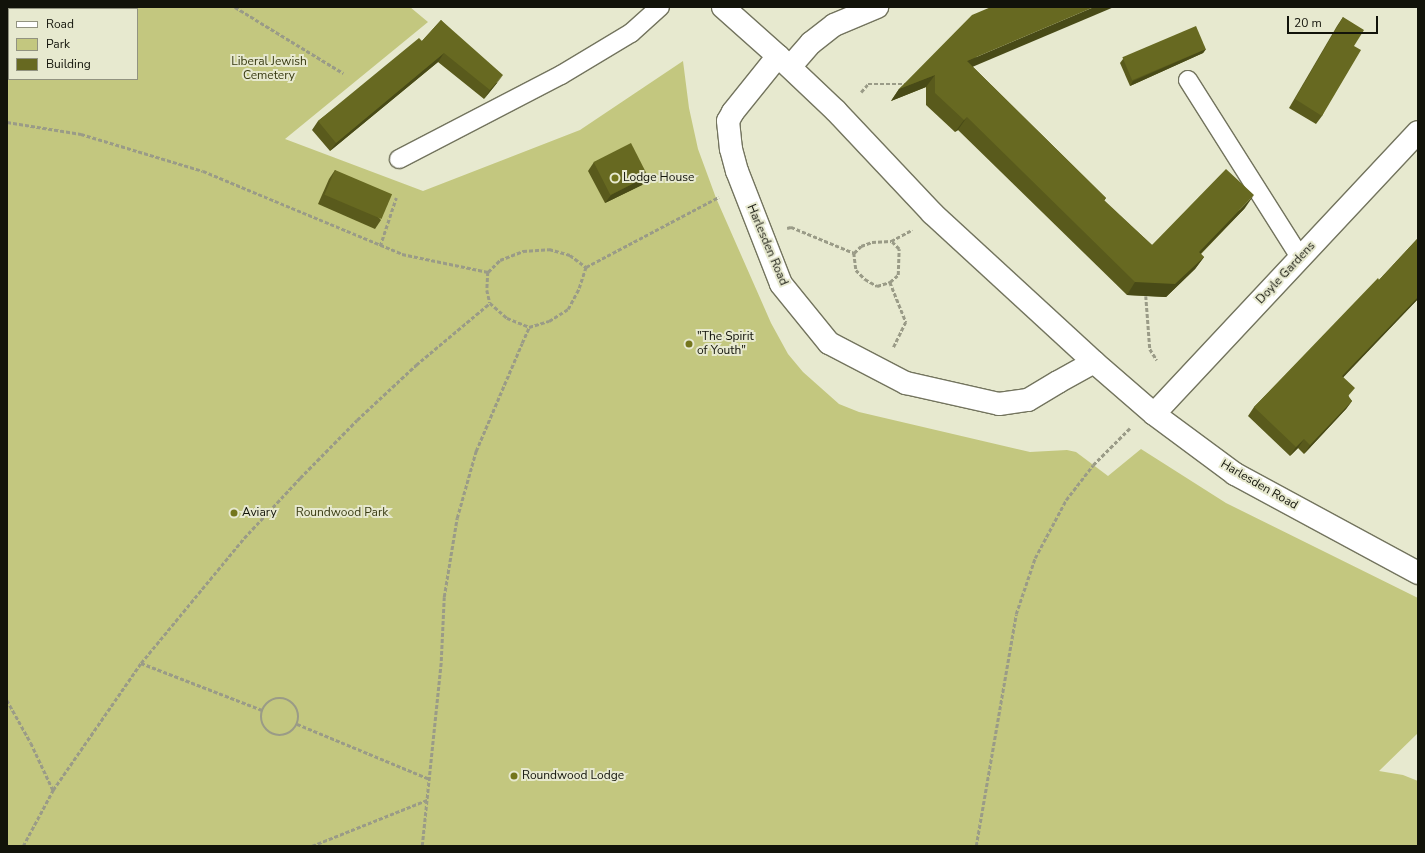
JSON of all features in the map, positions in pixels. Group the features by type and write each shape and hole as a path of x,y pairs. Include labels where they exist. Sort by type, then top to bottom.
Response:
{"street":[{"name":"Harlesden Road","path":"723,7 784,61 836,111 932,213 1094,362 1154,414 1235,474 1418,573"},
{"path":"784,61 834,25 877,7"},
{"name":"Harlesden Road","path":"784,61 732,112 728,121 731,149 743,187 781,284 829,343 882,372 906,383 999,404 1028,400 1094,362"},
{"name":"Doyle Gardens","path":"1154,414 1418,132"}],"lane":[{"path":"399,159 561,75 631,33 660,7"},
{"path":"1188,80 1300,257"}],"path":[{"path":"235,7 343,73"},
{"path":"861,92 868,84 912,84"},
{"path":"7,122 81,134 203,171 402,254 488,272"},
{"path":"586,267 570,255 549,249 523,251 500,260 488,272 487,290 490,303 507,318 529,327 549,321 568,308 579,288 586,267 716,198 743,187"},
{"path":"380,246 396,198"},
{"path":"760,229 791,228 854,253"},
{"path":"854,253 861,246 872,242 891,241 913,230"},
{"path":"854,253 856,270 865,279 877,286 890,282 898,275 899,248 891,241"},
{"path":"882,372 906,322 890,282"},
{"path":"1146,296 1150,349 1157,360"},
{"path":"23,846 53,790 141,663 244,538 357,420 416,365 490,303"},
{"path":"422,846 428,800 441,662 444,597 457,518 476,451 529,327"},
{"path":"976,846 1016,614 1036,558 1066,500 1093,465 1128,430 1154,414"},
{"path":"141,663 262,710"},
{"path":"276,698 289,700 297,709 299,715 297,724 292,731 286,734 274,735 269,732 262,722 262,710 266,704 276,698"},
{"path":"7,700 53,790"},
{"path":"297,724 430,779"},
{"path":"312,846 428,800"}],"green space":[{"name":"Roundwood Park","path":"7,7 410,7 428,22 285,139 423,191 580,130 683,61 689,108 698,149 716,198 771,323 788,354 803,372 839,404 859,412 1030,452 1067,450 1076,452 1108,476 1141,449 1226,503 1418,598 1418,733 1379,771 1403,775 1418,781 1418,846 7,846"}],"building":[{"path":"991,7 1094,7 967,61 1106,198 1104,200 1152,245 1226,169 1254,195 1199,252 1204,257 1175,284 1135,282 967,117 964,120 935,93 935,75 899,89 972,15"},
{"path":"1343,17 1364,30 1354,46 1361,50 1322,116 1295,99"},
{"path":"441,20 503,75 490,90 444,53 336,143 318,121 419,38 422,41"},
{"path":"1196,26 1206,49 1132,80 1122,57"},
{"name":"Lodge House","path":"631,143 648,176 610,195 594,162"},
{"path":"335,170 392,194 382,219 324,195"},
{"path":"1418,238 1418,297 1342,376 1355,388 1348,396 1352,401 1310,445 1304,439 1296,447 1254,407 1378,278 1379,280"}],"place":[{"name":"Lodge House","path":"615,178"},
{"name":"\"The Spirit of Youth\"","path":"689,344"},
{"name":"Aviary","path":"234,513"},
{"name":"Roundwood Lodge","path":"514,776"}],"park label":[{"name":"Liberal Jewish Cemetery","path":"269,69"}]}
